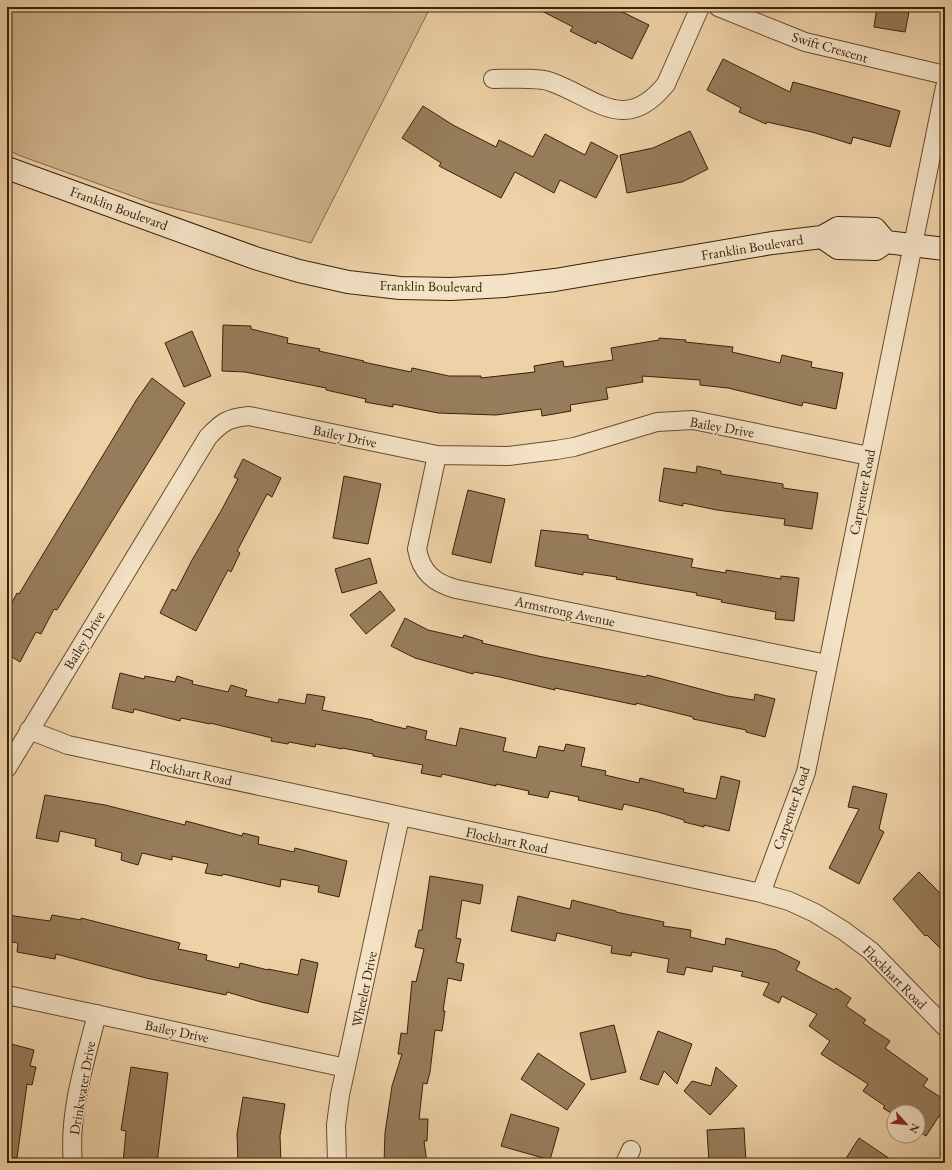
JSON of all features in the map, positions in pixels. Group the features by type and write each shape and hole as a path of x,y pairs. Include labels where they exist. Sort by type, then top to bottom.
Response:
{"main road":[{"name":"Franklin Boulevard","path":"7,168 255,258 299,271 348,282 400,288 504,286 555,280 772,243 822,237 838,248 876,249 886,242 945,249"}],"street":[{"path":"493,79 550,81 607,108 619,111 640,106 658,94 666,84 700,7"},
{"name":"Swift Crescent","path":"718,7 805,42 945,75"},
{"name":"Carpenter Road","path":"761,893 806,772 945,87"},
{"name":"Bailey Drive","path":"7,768 208,436 220,424 232,418 249,416 436,455 508,456 580,446 657,422 693,420 869,456"},
{"name":"Armstrong Avenue","path":"436,455 417,550 423,568 430,577 438,583 456,589 827,664"},
{"name":"Flockhart Road","path":"29,730 68,745 761,893 789,902 815,913 866,947 945,1027"},
{"name":"Wheeler Drive","path":"337,1163 336,1126 346,1068 400,817"},
{"name":"Bailey Drive","path":"7,995 346,1068"},
{"name":"Drinkwater Drive","path":"73,1163 73,1128 78,1096 97,1014"}],"shaded area":[{"path":"7,7 427,7 428,12 311,243 149,202 18,155 7,149"}],"building":[{"path":"534,7 612,7 649,25 632,59 597,41 596,44 570,31 573,27"},
{"path":"877,7 910,7 905,32 874,27"},
{"path":"723,59 790,92 793,82 900,111 890,147 853,137 851,144 812,132 767,122 766,124 739,112 741,108 707,90"},
{"path":"423,106 453,125 496,147 499,140 533,157 545,134 585,155 591,142 618,156 596,198 560,180 554,193 515,172 501,198 439,166 441,163 402,138"},
{"path":"690,131 708,169 682,182 627,193 620,155 653,148"},
{"path":"223,325 251,326 251,329 288,338 287,343 320,349 319,351 364,361 363,362 411,372 412,368 449,376 481,376 481,378 535,372 534,366 563,361 564,367 613,360 611,348 659,340 659,338 686,340 685,342 733,347 732,352 780,363 782,355 812,362 811,367 843,373 836,409 803,402 802,406 728,388 700,385 700,380 642,376 643,382 606,388 608,399 570,405 571,411 542,416 541,409 496,415 438,413 393,404 393,407 365,402 366,399 326,390 326,388 245,372 222,371"},
{"path":"192,331 211,376 184,387 165,343"},
{"path":"152,378 185,403 57,610 54,609 41,634 36,632 20,662 7,654 7,612 17,593 19,594 137,399"},
{"path":"243,459 281,478 272,497 267,494 237,551 240,553 231,572 228,570 196,631 160,613 172,589 176,591 192,560 221,511 238,479 234,477"},
{"path":"697,466 721,471 721,474 783,484 783,488 818,493 812,529 784,525 785,519 717,510 683,503 683,506 659,501 664,468 696,473"},
{"path":"344,476 381,484 368,544 333,538"},
{"path":"468,490 505,499 491,563 452,554"},
{"path":"541,530 588,535 588,539 693,559 691,567 726,573 726,570 781,579 781,576 799,578 794,621 775,619 776,612 721,602 722,600 696,595 697,593 616,579 617,577 583,572 583,575 535,566"},
{"path":"370,558 377,583 342,593 335,569"},
{"path":"380,591 395,610 366,634 350,615"},
{"path":"405,618 428,630 463,638 464,635 483,641 482,643 538,656 646,677 647,675 727,696 754,700 755,694 775,699 765,737 746,732 746,730 693,719 693,717 636,703 636,705 555,688 555,690 474,672 473,674 415,658 391,646"},
{"path":"120,673 144,679 145,676 175,682 177,676 193,681 192,684 228,692 231,685 247,690 245,696 278,703 279,699 305,704 307,694 325,697 322,710 373,720 406,729 407,726 427,731 425,739 456,746 460,728 506,738 503,751 536,758 539,746 564,751 566,744 585,748 581,766 606,771 605,775 639,783 640,778 684,789 683,792 716,799 721,776 740,781 729,831 704,825 704,827 684,822 684,820 658,812 624,804 622,810 578,800 579,797 550,791 548,798 528,794 529,791 496,784 496,786 442,774 441,777 421,773 423,765 373,756 373,754 316,744 315,747 289,742 288,744 271,741 272,738 210,723 181,718 180,721 134,709 133,713 112,708"},
{"path":"853,786 887,794 879,829 884,832 859,884 829,868 859,809 848,807"},
{"path":"45,795 105,805 185,825 186,821 242,836 243,833 259,837 258,844 294,852 295,848 347,861 339,897 318,892 319,886 281,879 280,887 223,874 222,876 205,873 208,864 172,856 172,860 142,853 138,865 121,860 122,853 95,846 96,839 60,831 58,842 36,838"},
{"path":"919,872 945,898 945,953 927,935 925,936 893,899"},
{"path":"430,876 483,885 480,904 462,900 456,938 461,939 456,962 464,964 461,981 448,978 443,1011 445,1011 442,1031 435,1030 430,1072 427,1084 423,1083 419,1119 428,1119 427,1141 424,1141 427,1163 384,1163 385,1133 392,1086 402,1054 398,1054 401,1033 407,1034 412,981 416,982 424,949 415,947 419,930 422,930"},
{"path":"518,896 570,909 572,900 616,912 664,922 663,926 691,930 690,937 725,945 726,938 776,950 800,962 796,970 834,990 836,988 851,998 846,1006 866,1020 863,1023 890,1041 885,1048 928,1079 923,1086 945,1100 945,1107 926,1136 926,1104 886,1104 886,1110 883,1108 885,1106 863,1091 868,1084 821,1054 830,1041 809,1026 817,1014 782,996 779,1003 763,995 769,983 741,976 743,972 713,966 712,972 686,967 684,975 667,972 669,959 632,952 631,956 611,953 612,946 557,933 555,941 511,931"},
{"path":"7,915 50,921 52,915 81,920 81,918 180,943 178,949 207,955 206,960 239,968 240,963 298,975 301,959 318,963 308,1013 227,992 226,995 146,978 56,954 55,959 17,952 18,943 7,941"},
{"path":"614,1025 626,1072 591,1080 580,1033"},
{"path":"658,1031 692,1044 677,1084 664,1071 658,1085 640,1079"},
{"path":"7,1043 34,1050 30,1066 36,1067 32,1085 27,1084 17,1158 7,1157"},
{"path":"538,1053 585,1084 567,1110 521,1079"},
{"path":"131,1067 168,1073 157,1163 123,1163 126,1131 121,1130"},
{"path":"716,1067 737,1086 710,1115 684,1091 692,1081 711,1086"},
{"path":"243,1097 285,1104 280,1136 281,1163 238,1163 237,1134"},
{"path":"511,1114 559,1128 550,1160 501,1146"},
{"path":"744,1128 746,1163 709,1163 707,1130"},
{"path":"859,1138 896,1163 843,1163"}]}
